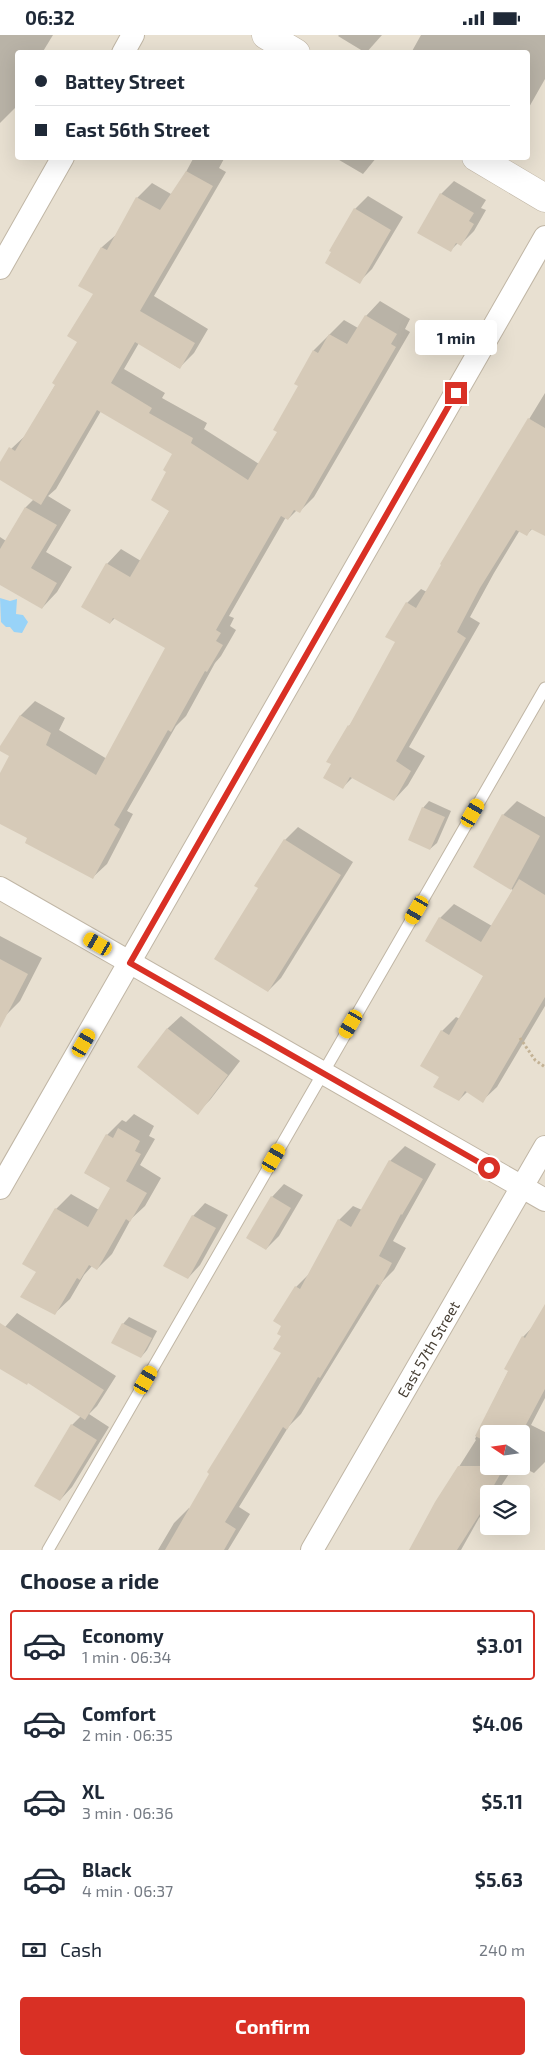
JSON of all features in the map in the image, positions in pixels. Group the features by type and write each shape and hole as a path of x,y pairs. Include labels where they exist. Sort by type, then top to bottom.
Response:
{"street":[{"path":"125,50 133,35"},
{"path":"266,35 291,50"},
{"path":"0,268 61,160"},
{"path":"481,160 545,198"},
{"path":"0,1188 545,237"},
{"path":"0,888 545,1200"},
{"name":"East 57th Street","path":"312,1550 545,1147"}],"lane":[{"path":"48,1550 545,688"}],"path":[{"path":"520,1038 535,1061 545,1067"}],"shaded area":[{"path":"0,35 545,35 545,1550 0,1550"}],"water":[{"path":"0,598 10,601 17,599 16,614 23,615 28,622 22,633 14,632 10,627 6,627 1,622"}],"building":[{"path":"186,171 213,186 140,311 195,343 180,369 135,342 111,383 152,408 149,413 193,438 191,443 248,480 277,432 273,430 298,386 294,384 313,350 318,353 329,334 347,344 365,315 397,334 391,344 396,347 300,513 294,510 288,520 281,516 216,630 221,633 216,641 223,645 207,672 205,671 171,732 168,730 114,825 120,829 93,879 25,843 27,838 0,824 0,773 9,756 0,751 0,746 20,715 51,733 46,745 96,775 165,648 113,618 110,624 81,607 106,563 130,577 169,511 151,500 166,472 163,470 172,454 97,410 41,505 0,480 0,462 9,447 15,451 55,385 52,383 77,342 67,336 93,294 78,286 101,247 107,250 136,197 160,210"},
{"path":"440,193 474,213 469,221 474,224 461,246 456,243 451,252 417,233"},
{"path":"354,208 391,230 360,284 325,263 331,252 329,251"},
{"path":"528,418 545,428 545,536 531,529 527,536 516,530 480,588 457,632 466,638 396,761 411,771 394,801 350,777 343,789 323,778 331,764 326,762 349,726 395,642 385,637 406,602 416,608 440,564"},
{"path":"25,507 57,525 31,568 57,583 42,609 0,585 0,549"},
{"path":"422,807 445,817 430,850 408,840"},
{"path":"502,814 540,836 511,890 473,867"},
{"path":"284,839 341,875 268,992 214,959 258,888 254,886"},
{"path":"519,879 545,895 545,997 483,1103 465,1091 459,1101 433,1087 439,1077 420,1066 441,1030 449,1035 483,976 425,941 439,917 481,942"},
{"path":"0,959 28,974 0,1028"},
{"path":"167,1028 228,1075 198,1115 137,1067"},
{"path":"118,1128 140,1141 135,1151 141,1154 126,1181 147,1193 130,1222 126,1219 97,1270 89,1265 80,1280 77,1278 55,1315 20,1297 36,1272 22,1264 55,1208 88,1227 110,1188 84,1173 106,1134 113,1138"},
{"path":"389,1160 423,1179 401,1214 379,1256 392,1263 380,1286 377,1284 287,1430 283,1427 225,1522 236,1529 224,1550 165,1550 209,1474 207,1472 281,1353 273,1349 281,1336 277,1334 281,1326 273,1321 295,1286 300,1289 338,1219 351,1227"},
{"path":"271,1196 291,1208 266,1250 246,1238"},
{"path":"192,1215 216,1228 188,1279 163,1266"},
{"path":"545,1304 545,1389 526,1425 481,1425 508,1371 504,1369 522,1336 525,1338"},
{"path":"0,1323 104,1390 85,1420 28,1383 27,1385 0,1369"},
{"path":"122,1323 152,1338 141,1358 111,1343"},
{"path":"71,1424 97,1440 60,1501 34,1486"},
{"path":"480,1426 480,1438 475,1436"},
{"path":"458,1466 480,1466 480,1475 500,1475 494,1485 480,1485 480,1514 457,1550 409,1550 435,1502"}],"route":[{"path":"456,393 130,963 489,1168"}]}
